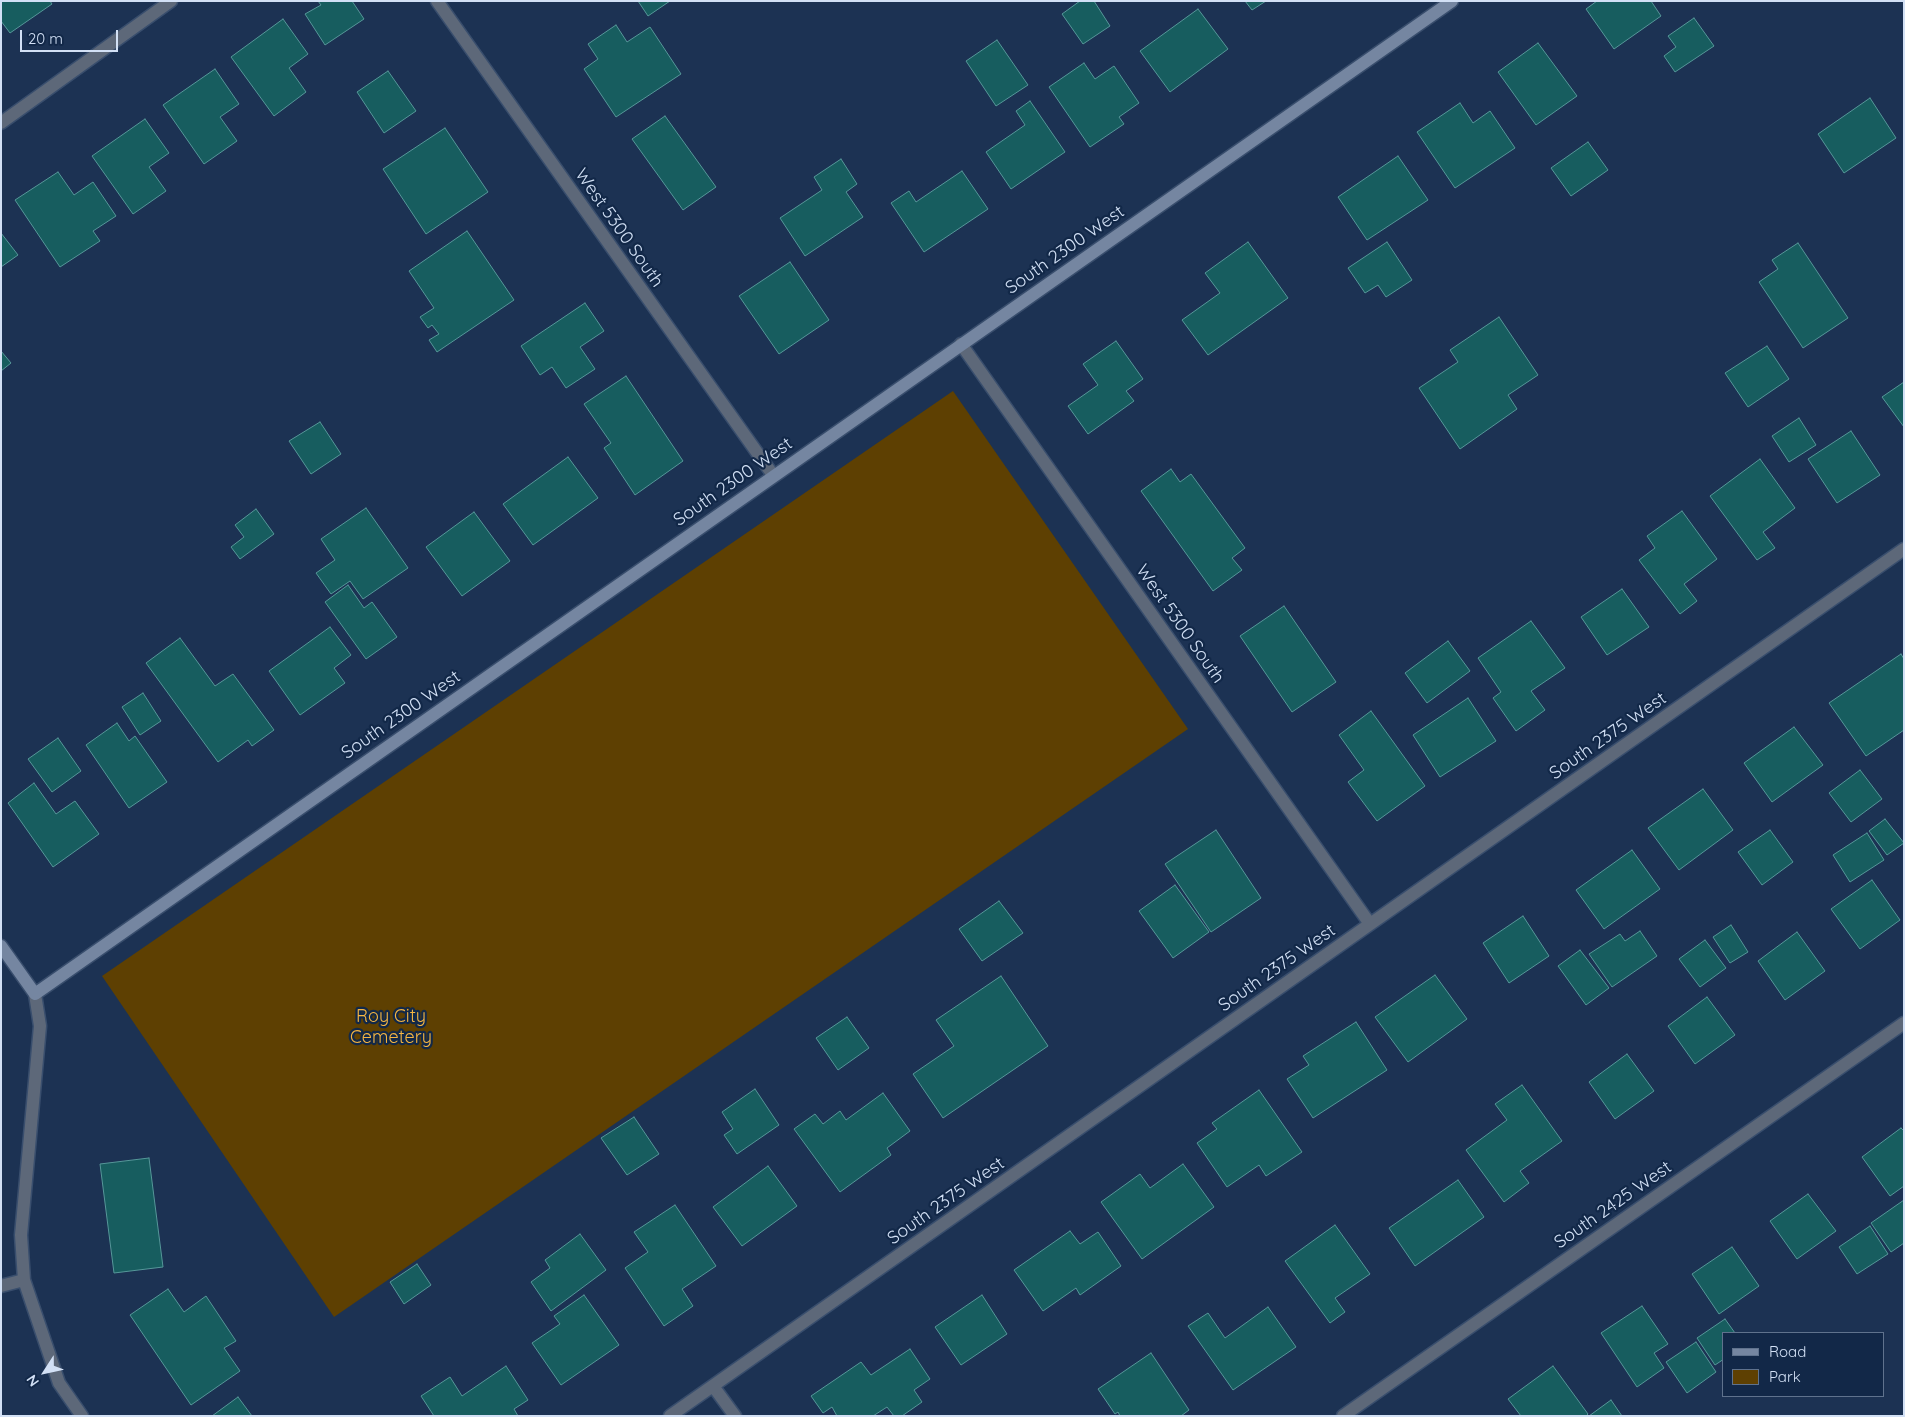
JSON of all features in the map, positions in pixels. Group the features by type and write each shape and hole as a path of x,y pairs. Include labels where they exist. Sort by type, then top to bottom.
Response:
{"street":[{"path":"1,123 171,1"},
{"name":"West 5300 South","path":"437,1 773,475"},
{"name":"South 2300 West","path":"35,994 1452,1"},
{"name":"West 5300 South","path":"961,344 1370,924"},
{"name":"South 2375 West","path":"670,1416 1904,550"},
{"path":"1,946 35,994 40,1026 21,1235 24,1280 59,1383 82,1416"},
{"name":"South 2425 West","path":"1343,1416 1904,1023"},
{"path":"1,1286 24,1280"},
{"path":"714,1386 735,1416"}],"green space":[{"name":"Roy City Cemetery","path":"953,391 1188,729 334,1317 102,976"}],"building":[{"path":"1,1 50,1 52,4 10,33 1,21"},
{"path":"318,1 352,1 364,19 325,45 305,14 321,5"},
{"path":"638,1 670,1 648,16"},
{"path":"1080,1 1094,1 1110,26 1083,44 1062,14"},
{"path":"1245,1 1266,1 1252,10"},
{"path":"1597,1 1651,1 1661,16 1614,49 1586,9"},
{"path":"1198,9 1228,49 1170,92 1140,51"},
{"path":"1694,18 1714,46 1675,72 1664,56 1676,47 1668,36"},
{"path":"283,19 308,54 289,68 306,92 274,116 231,57"},
{"path":"616,25 627,42 650,27 681,74 616,117 584,69 598,59 588,44"},
{"path":"997,40 1028,85 996,106 966,61"},
{"path":"1538,43 1577,96 1536,125 1498,72"},
{"path":"1084,63 1095,79 1114,66 1139,103 1119,117 1124,124 1090,147 1049,87"},
{"path":"215,69 239,104 220,117 237,141 204,164 163,105"},
{"path":"388,71 416,111 384,133 357,92"},
{"path":"1870,98 1896,138 1844,173 1818,134"},
{"path":"1030,101 1065,152 1011,189 986,152 1025,125 1016,111"},
{"path":"1460,103 1473,123 1490,111 1515,148 1455,188 1417,132"},
{"path":"665,116 716,187 683,210 632,139"},
{"path":"145,119 169,153 149,167 166,191 133,214 92,156"},
{"path":"445,128 488,192 426,234 383,169"},
{"path":"1588,142 1608,170 1571,196 1551,168"},
{"path":"1398,156 1428,200 1367,240 1338,197"},
{"path":"841,159 857,184 846,192 863,217 805,256 780,218 822,190 814,177"},
{"path":"962,171 988,209 924,252 891,203 909,191 916,202"},
{"path":"58,172 74,195 93,182 116,216 93,231 100,241 60,267 15,200"},
{"path":"467,231 514,300 437,352 429,340 439,334 432,325 428,328 420,317 434,308 409,271"},
{"path":"1,233 18,255 1,267"},
{"path":"1248,242 1288,298 1208,355 1182,320 1220,293 1205,273"},
{"path":"1387,242 1412,280 1386,297 1378,285 1365,293 1348,268"},
{"path":"1798,243 1848,318 1803,348 1759,282 1778,269 1772,260"},
{"path":"790,262 829,320 779,354 739,296"},
{"path":"585,303 604,331 580,347 595,369 566,388 552,367 540,375 521,346"},
{"path":"1499,317 1538,375 1508,395 1517,409 1460,449 1419,388 1458,362 1450,350"},
{"path":"1116,341 1143,379 1126,391 1134,401 1088,434 1068,406 1098,385 1083,364"},
{"path":"1767,346 1789,379 1748,407 1725,373"},
{"path":"1,351 11,363 1,371"},
{"path":"626,376 683,461 635,495 604,448 611,443 584,404"},
{"path":"1904,382 1904,427 1882,397"},
{"path":"1799,418 1816,445 1789,462 1772,436"},
{"path":"320,422 341,454 311,474 289,441"},
{"path":"1851,431 1880,475 1837,503 1808,459"},
{"path":"568,457 598,498 533,545 503,504"},
{"path":"1760,459 1795,508 1763,532 1775,548 1757,560 1710,496"},
{"path":"1171,469 1180,482 1191,474 1245,548 1232,558 1242,570 1213,591 1141,491"},
{"path":"366,508 408,568 363,599 350,581 331,594 316,573 335,560 321,539"},
{"path":"256,509 274,534 240,559 231,547 244,537 235,525"},
{"path":"1682,511 1717,559 1684,584 1697,601 1680,614 1639,560 1655,548 1647,536"},
{"path":"474,512 510,561 462,596 426,547"},
{"path":"348,585 364,608 372,602 397,637 366,659 325,602"},
{"path":"1622,589 1649,627 1607,655 1581,617"},
{"path":"1284,606 1336,682 1292,712 1240,636"},
{"path":"1531,621 1565,668 1531,691 1545,710 1516,731 1493,698 1501,692 1478,658"},
{"path":"330,627 351,655 334,668 345,683 300,715 269,671"},
{"path":"180,638 215,686 233,674 274,730 252,746 248,740 218,762 146,663"},
{"path":"1448,641 1470,671 1427,703 1405,673"},
{"path":"1901,654 1904,659 1904,730 1866,756 1829,703"},
{"path":"143,693 161,721 140,735 122,707"},
{"path":"1468,698 1496,741 1440,777 1413,735"},
{"path":"1371,711 1425,786 1377,821 1348,782 1364,770 1339,735"},
{"path":"117,723 129,741 135,736 167,782 129,808 86,745"},
{"path":"1794,727 1823,765 1772,802 1744,763"},
{"path":"58,738 81,771 52,792 28,759"},
{"path":"1860,770 1882,799 1851,822 1829,793"},
{"path":"34,783 56,814 75,801 99,834 53,867 8,803"},
{"path":"1703,789 1733,830 1679,870 1648,828"},
{"path":"1885,819 1904,843 1887,855 1869,831"},
{"path":"1216,830 1261,898 1211,932 1165,864"},
{"path":"1770,830 1793,862 1762,885 1738,852"},
{"path":"1867,833 1884,860 1850,882 1833,855"},
{"path":"1632,850 1660,889 1604,929 1576,890"},
{"path":"1872,880 1900,920 1860,949 1831,909"},
{"path":"1175,885 1209,932 1173,958 1139,911"},
{"path":"999,901 1023,933 982,961 959,929"},
{"path":"1523,916 1549,956 1509,983 1483,943"},
{"path":"1731,925 1748,952 1730,963 1713,937"},
{"path":"1640,931 1657,956 1612,987 1589,954 1620,934 1625,941"},
{"path":"1797,932 1825,971 1785,1000 1758,961"},
{"path":"1705,940 1726,968 1700,987 1679,959"},
{"path":"1580,950 1609,988 1586,1005 1558,966"},
{"path":"1435,975 1467,1019 1408,1062 1375,1017"},
{"path":"1001,976 1048,1046 943,1118 913,1074 954,1046 936,1020"},
{"path":"1707,997 1735,1035 1695,1064 1668,1026"},
{"path":"847,1017 869,1048 838,1070 816,1038"},
{"path":"1356,1022 1387,1070 1313,1118 1287,1079 1309,1065 1303,1056"},
{"path":"1627,1054 1654,1091 1615,1119 1589,1082"},
{"path":"1522,1085 1562,1141 1520,1171 1529,1183 1504,1202 1466,1150 1507,1120 1495,1104"},
{"path":"755,1089 779,1125 737,1154 724,1135 733,1129 722,1112"},
{"path":"1259,1090 1302,1152 1266,1176 1259,1165 1227,1187 1197,1143 1217,1129 1212,1123"},
{"path":"883,1093 910,1131 887,1148 891,1155 840,1192 794,1129 815,1114 823,1124 840,1111 846,1120"},
{"path":"634,1117 659,1154 627,1175 601,1138"},
{"path":"1901,1128 1904,1131 1904,1186 1890,1196 1862,1157"},
{"path":"149,1158 163,1267 114,1273 100,1164"},
{"path":"1183,1164 1214,1207 1142,1259 1101,1202 1140,1174 1150,1188"},
{"path":"768,1166 797,1206 742,1246 713,1207"},
{"path":"1458,1180 1484,1217 1415,1266 1389,1228"},
{"path":"1808,1194 1836,1231 1797,1259 1770,1221"},
{"path":"1904,1200 1904,1243 1891,1252 1871,1223"},
{"path":"675,1205 716,1266 682,1289 693,1306 664,1326 625,1268 648,1252 634,1232"},
{"path":"1335,1225 1370,1274 1335,1298 1345,1312 1330,1323 1285,1261"},
{"path":"1870,1226 1888,1254 1857,1274 1839,1247"},
{"path":"1070,1231 1080,1244 1098,1232 1121,1266 1080,1295 1076,1288 1043,1311 1014,1270"},
{"path":"580,1234 606,1270 551,1311 531,1282 550,1268 545,1260"},
{"path":"1732,1247 1759,1286 1719,1314 1692,1274"},
{"path":"417,1264 431,1285 404,1304 390,1282"},
{"path":"168,1289 184,1312 206,1296 236,1341 224,1348 240,1371 191,1405 130,1315"},
{"path":"584,1295 619,1345 561,1385 532,1343 560,1324 554,1316"},
{"path":"982,1295 1007,1334 961,1365 935,1327"},
{"path":"1642,1306 1668,1344 1654,1353 1664,1368 1637,1387 1601,1333"},
{"path":"1268,1307 1296,1347 1233,1390 1188,1326 1208,1313 1225,1338"},
{"path":"1725,1319 1734,1332 1722,1332 1722,1360 1715,1365 1697,1338"},
{"path":"1696,1342 1716,1372 1687,1393 1666,1362"},
{"path":"910,1349 930,1379 914,1390 922,1402 902,1416 894,1416 887,1407 873,1416 837,1416 832,1407 823,1413 811,1396 861,1362 871,1375"},
{"path":"1151,1353 1189,1410 1181,1416 1120,1416 1118,1412 1115,1414 1098,1389"},
{"path":"506,1366 528,1400 514,1409 518,1416 434,1416 421,1396 450,1377 462,1396"},
{"path":"1553,1366 1588,1414 1586,1416 1521,1416 1508,1399"},
{"path":"238,1397 252,1416 212,1416"},
{"path":"1611,1400 1622,1416 1589,1416"}]}
